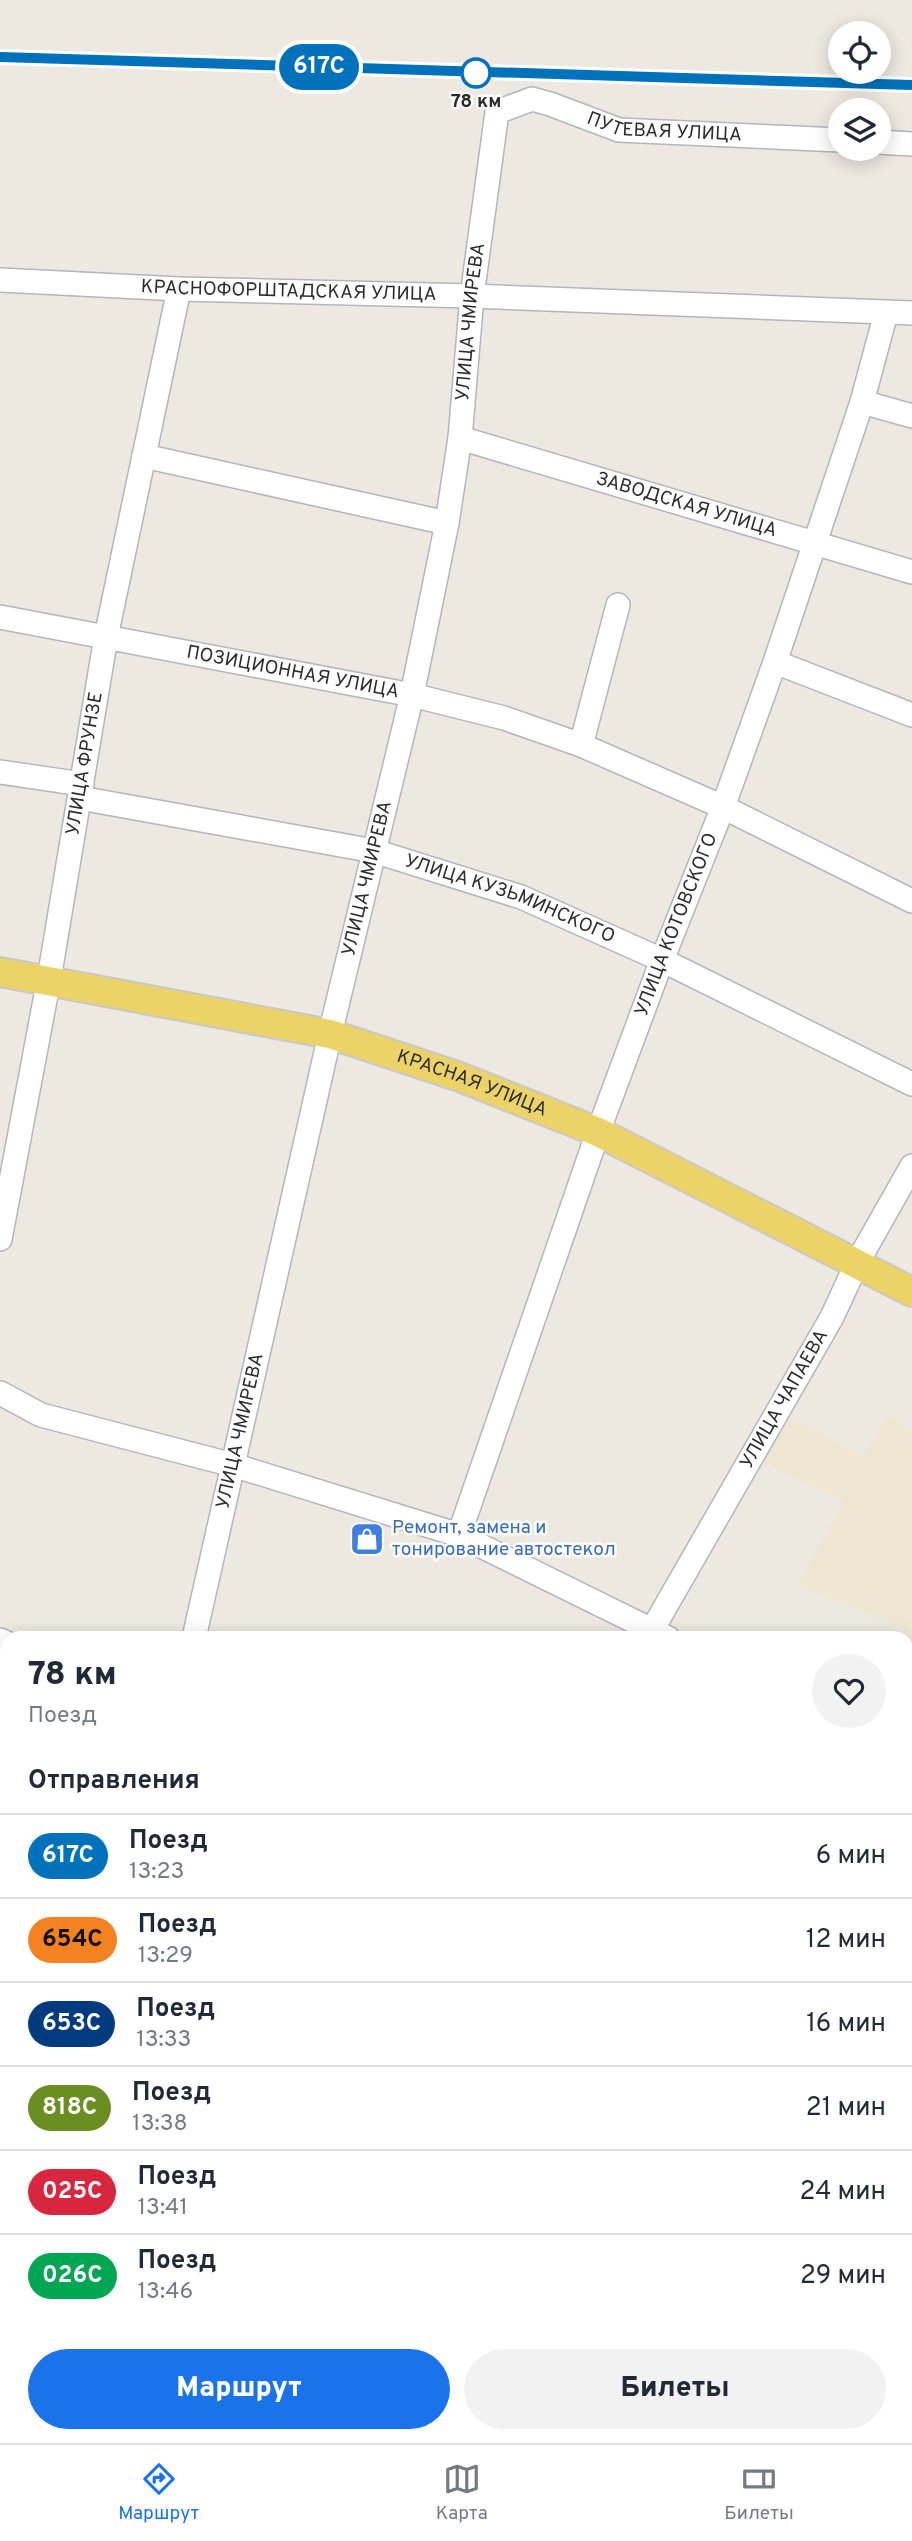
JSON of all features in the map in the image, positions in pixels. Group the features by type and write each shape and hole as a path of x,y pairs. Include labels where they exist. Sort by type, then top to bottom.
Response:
{"main road":[{"name":"КРАСНАЯ УЛИЦА","path":"0,972 49,979 330,1034 457,1076 598,1132 912,1292"}],"street":[{"name":"ПУТЕВАЯ УЛИЦА","path":"497,112 532,99 550,103 619,130 828,139"},
{"name":"УЛИЦА ЧМИРЕВА","path":"196,1631 330,1034 412,695 447,523 460,438 472,296 497,112"},
{"path":"891,143 912,144"},
{"name":"КРАСНОФОРШТАДСКАЯ УЛИЦА","path":"0,280 179,289 472,296 912,313"},
{"name":"УЛИЦА ФРУНЗЕ","path":"0,1239 49,979 106,637 179,289"},
{"name":"УЛИЦА КОТОВСКОГО","path":"459,1535 598,1132 723,807 775,662 862,402 886,313"},
{"path":"862,402 912,416"},
{"name":"ЗАВОДСКАЯ УЛИЦА","path":"460,438 912,572"},
{"path":"144,456 447,523"},
{"path":"581,746 618,605"},
{"name":"ПОЗИЦИОННАЯ УЛИЦА","path":"0,617 412,695 504,718 581,746 723,807 912,901"},
{"path":"775,662 912,715"},
{"name":"УЛИЦА КУЗЬМИНСКОГО","path":"0,772 374,851 521,897 662,960 912,1084"},
{"name":"УЛИЦА ЧАПАЕВА","path":"662,1631 832,1317 857,1263 912,1166"},
{"path":"0,1393 41,1415 233,1465 459,1535 654,1631"}],"shaded area":[{"path":"888,1416 912,1429 912,1631 798,1585 844,1501 761,1461 790,1417 863,1457"}],"railway":[{"path":"0,57 912,85"}],"train":[{"name":"617C","path":"0,57 912,85"}],"place":[{"name":"78 км","path":"476,73"},
{"name":"Ремонт, замена и тонирование автостекол","path":"367,1539"}]}
